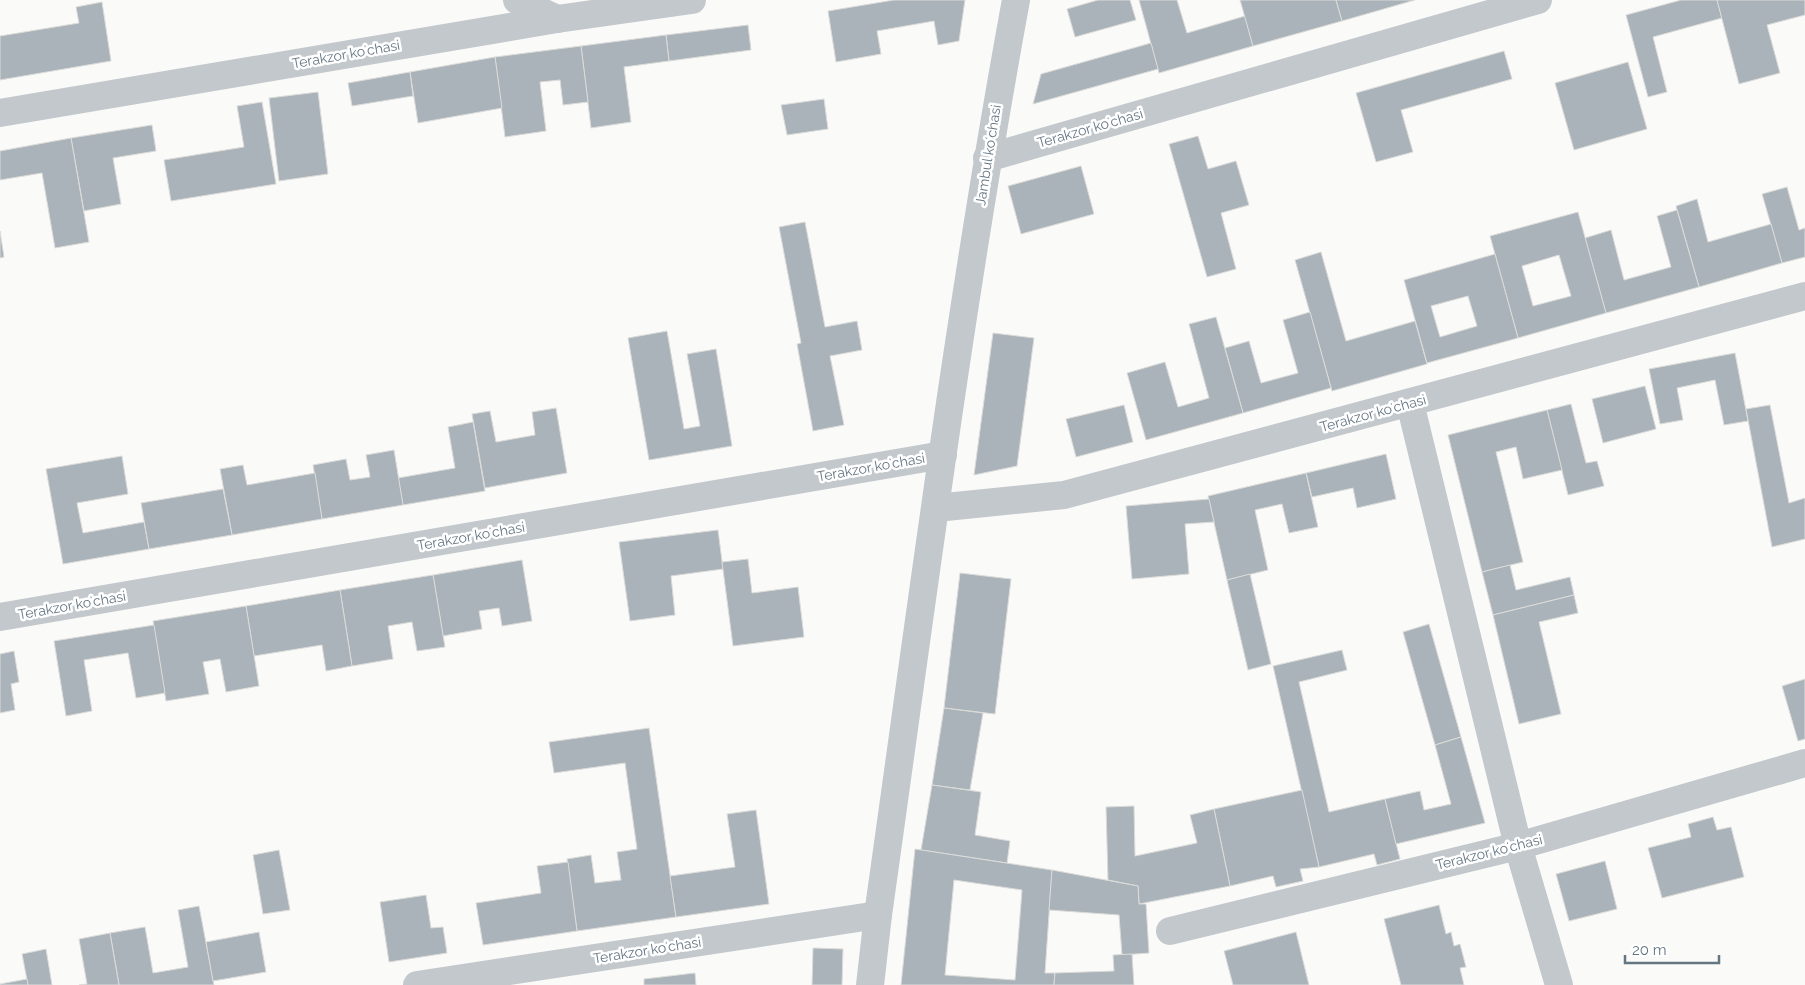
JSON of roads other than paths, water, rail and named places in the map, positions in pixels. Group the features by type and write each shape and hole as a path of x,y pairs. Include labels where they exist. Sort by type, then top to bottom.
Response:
{"street":[{"path":"518,0 557,19"},
{"name":"Terakzor koʻchasi","path":"0,113 557,19 692,0"},
{"name":"Jambul koʻchasi","path":"870,985 878,915 964,310 987,158 1016,0"},
{"name":"Terakzor koʻchasi","path":"987,158 1538,0"},
{"name":"Terakzor koʻchasi","path":"936,508 1064,495 1410,404 1805,296"},
{"path":"1410,404 1518,846 1559,985"},
{"name":"Terakzor koʻchasi","path":"0,617 943,455"},
{"name":"Terakzor koʻchasi","path":"1170,931 1518,846 1805,763"},
{"name":"Terakzor koʻchasi","path":"416,985 878,915"}]}
